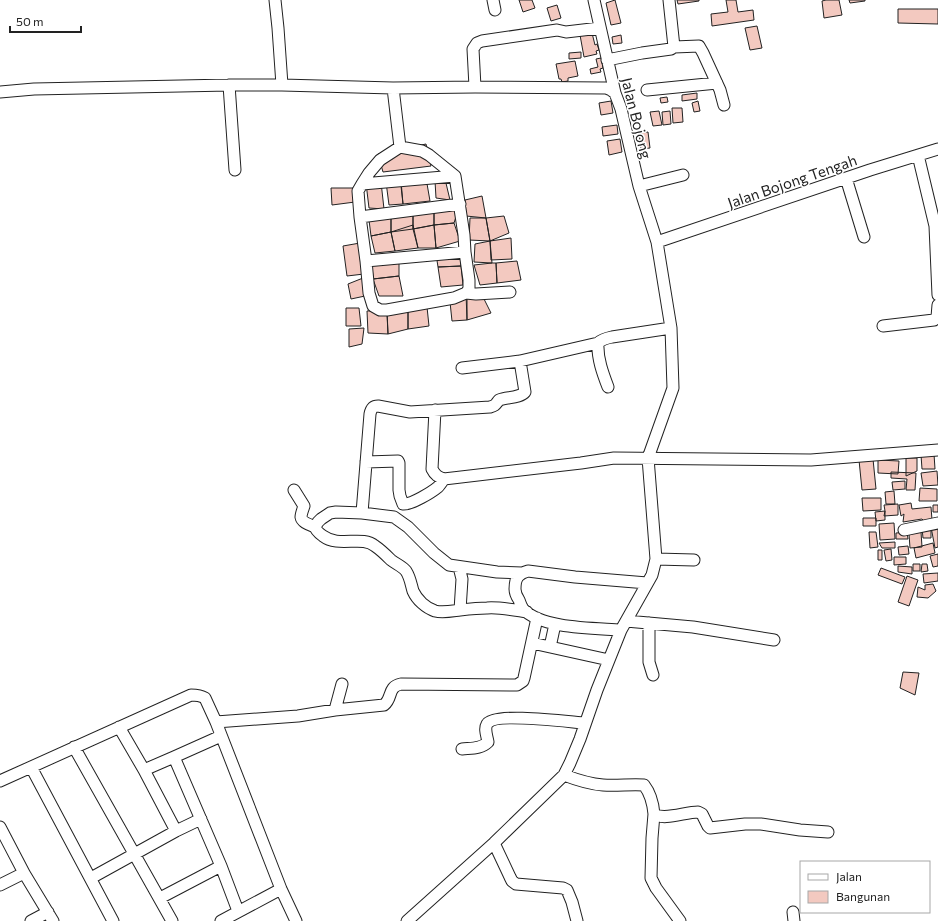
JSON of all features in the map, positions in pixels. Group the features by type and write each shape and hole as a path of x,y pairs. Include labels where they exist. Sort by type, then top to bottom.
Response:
{"street":[{"path":"275,0 282,85"},
{"name":"Jalan Bojong","path":"594,0 607,60 615,93 621,109 639,186 657,242 670,328 673,388 648,458"},
{"path":"669,0 674,47"},
{"path":"475,87 473,49 477,43 557,30 566,32 600,28"},
{"path":"607,60 671,49 674,47 699,46 720,90 724,105"},
{"path":"647,90 717,83"},
{"path":"229,85 235,170"},
{"path":"0,92 34,89 282,85 393,88 606,88 615,93"},
{"path":"393,88 400,147"},
{"path":"466,293 469,280 460,204 455,176 422,151 400,147 380,160 358,191 369,293 373,306 380,310 387,310 454,298 466,293 476,294 510,292"},
{"name":"Jalan Bojong Tengah","path":"657,242 846,178 938,149"},
{"path":"918,155 936,226 938,295"},
{"path":"362,184 455,176"},
{"path":"639,186 683,176"},
{"path":"846,178 864,237"},
{"path":"360,217 460,204"},
{"path":"366,261 465,252"},
{"path":"883,326 934,320 937,317 938,305"},
{"path":"462,368 520,361 598,343 604,339 612,337 670,328"},
{"path":"598,343 597,348 608,388"},
{"path":"362,513 371,409 375,406 410,412 490,407 496,405 501,399 523,395 525,392 520,361"},
{"path":"435,410 432,469 438,477 444,479 614,458 811,460 938,450"},
{"path":"407,921 494,843 564,775 570,763 609,660 624,626 652,575 656,559 648,458"},
{"path":"366,462 398,461 399,490 404,504 413,502 429,492 438,486 444,479"},
{"path":"294,490 304,506 301,516 304,522 315,527 316,531 325,537 336,541 364,541 374,545 406,571 415,595 426,606 435,611 444,612 489,608 511,609 527,612"},
{"path":"315,527 321,519 330,513 336,512 362,513 394,517 408,527 449,565 498,572 522,573 528,571 647,583"},
{"path":"904,530 938,523"},
{"path":"656,559 694,560"},
{"path":"459,567 462,579 460,610"},
{"path":"522,573 518,577 515,586 515,593 522,608 538,618 555,624 567,626 624,626 649,623 693,627 774,640"},
{"path":"216,722 298,716 335,710 384,705 388,701 390,691 397,685 402,684 517,685 523,682 538,618"},
{"path":"649,623 649,662 653,675"},
{"path":"550,647 555,624"},
{"path":"532,643 609,660"},
{"path":"335,710 342,684"},
{"path":"0,781 191,695 199,695 205,698 216,722 296,921"},
{"path":"462,749 476,748 486,744 488,742 486,729 487,723 495,719 513,718 585,723"},
{"path":"119,728 144,770 176,831"},
{"path":"144,770 221,736"},
{"path":"74,747 172,921"},
{"path":"174,757 221,866 238,912"},
{"path":"31,767 113,921"},
{"path":"564,775 586,783 605,785 644,785 649,791 654,814 651,878 656,888 680,921"},
{"path":"654,814 664,817 698,812 702,814 710,828 745,824 761,824 800,830 828,832"},
{"path":"91,878 176,831 201,819"},
{"path":"0,828 24,872 51,916 31,921"},
{"path":"494,843 512,881 516,884 563,888 567,890 577,921"},
{"path":"160,898 221,866"},
{"path":"0,885 24,872"},
{"path":"221,921 282,889"}],"building":[{"path":"519,0 532,0 535,8 523,12"},
{"path":"615,0 621,23 611,25 606,3"},
{"path":"677,0 699,0 699,1 678,4"},
{"path":"726,0 736,0 738,12 753,10 754,20 712,26 711,14 728,12"},
{"path":"839,0 842,15 824,18 822,1"},
{"path":"849,0 865,0 865,1 850,3"},
{"path":"557,5 561,18 551,21 547,8"},
{"path":"898,9 938,9 938,24 898,23"},
{"path":"757,26 762,48 750,50 745,28"},
{"path":"592,33 595,45 597,44 599,50 596,51 597,54 584,57 580,35"},
{"path":"621,35 622,43 613,44 612,37"},
{"path":"581,52 581,58 569,59 569,53"},
{"path":"601,58 603,68 600,69 601,72 591,74 590,69 598,67 596,59"},
{"path":"575,61 578,76 568,78 568,81 562,82 561,79 559,79 556,64"},
{"path":"697,93 697,99 682,101 682,95"},
{"path":"667,97 668,102 661,103 660,98"},
{"path":"611,101 613,113 601,115 599,103"},
{"path":"698,101 700,111 694,112 692,103"},
{"path":"672,108 682,108 683,122 673,123"},
{"path":"659,111 662,125 653,126 650,112"},
{"path":"670,111 671,124 663,125 662,112"},
{"path":"617,125 618,134 603,136 602,127"},
{"path":"648,132 650,148 641,149 639,133"},
{"path":"620,139 622,152 609,155 607,141"},
{"path":"426,144 431,166 383,172 378,154"},
{"path":"426,178 430,201 403,204 401,186"},
{"path":"445,179 450,200 436,198 435,181"},
{"path":"401,181 403,204 389,205 386,182"},
{"path":"381,182 384,209 369,208 366,183"},
{"path":"331,188 355,188 355,202 332,205"},
{"path":"482,196 486,218 466,216 465,200"},
{"path":"460,204 454,223 434,225 434,211"},
{"path":"434,207 434,225 413,229 413,214"},
{"path":"391,213 391,232 371,236 369,220"},
{"path":"391,213 413,214 413,229 391,232"},
{"path":"504,216 509,233 490,241 486,218"},
{"path":"470,218 486,218 490,241 469,240"},
{"path":"454,223 460,241 436,248 434,225"},
{"path":"413,225 418,248 395,251 391,232"},
{"path":"434,225 436,248 418,248 413,229"},
{"path":"391,232 395,251 375,253 371,236"},
{"path":"511,238 512,259 491,260 490,241"},
{"path":"490,241 492,263 474,262 475,244"},
{"path":"360,243 364,274 347,276 343,246"},
{"path":"460,252 461,266 438,267 436,254"},
{"path":"517,261 521,280 497,283 496,263"},
{"path":"399,262 399,276 373,279 372,265"},
{"path":"496,263 497,283 480,285 474,265"},
{"path":"461,266 463,285 441,287 438,267"},
{"path":"399,276 403,296 379,296 373,279"},
{"path":"363,278 365,296 351,299 348,284"},
{"path":"466,293 481,293 491,313 467,320"},
{"path":"467,297 467,320 452,321 450,302"},
{"path":"408,306 408,329 388,334 387,314"},
{"path":"427,307 429,326 408,329 408,311"},
{"path":"346,308 359,308 361,326 346,326"},
{"path":"387,310 388,334 368,333 367,311"},
{"path":"364,328 362,344 349,347 349,329"},
{"path":"934,454 935,469 922,469 921,455"},
{"path":"906,458 917,458 917,471 906,476"},
{"path":"873,459 876,489 862,490 859,460"},
{"path":"878,460 899,461 898,474 878,473"},
{"path":"937,471 938,485 923,486 921,473"},
{"path":"891,472 916,473 915,490 906,490 907,479 891,478"},
{"path":"905,481 905,489 893,490 892,482"},
{"path":"920,488 937,489 937,501 919,501"},
{"path":"894,491 895,504 886,504 885,492"},
{"path":"862,498 881,498 881,510 863,511"},
{"path":"911,503 912,509 931,507 932,520 924,521 922,519 903,522 904,514 901,516 899,505"},
{"path":"898,504 898,515 884,516 884,505"},
{"path":"933,505 938,505 938,512 933,512"},
{"path":"885,511 885,520 876,521 875,512"},
{"path":"863,518 876,518 876,526 863,526"},
{"path":"894,523 895,539 880,540 879,524"},
{"path":"938,525 938,547 935,548 931,527"},
{"path":"922,528 931,528 931,538 923,538"},
{"path":"869,532 876,532 878,547 870,548"},
{"path":"907,532 908,539 896,539 896,533"},
{"path":"921,532 922,547 910,548 909,534"},
{"path":"895,542 895,548 882,548 879,543"},
{"path":"933,543 935,553 916,558 914,548"},
{"path":"908,546 909,554 899,555 898,547"},
{"path":"891,549 892,560 886,561 884,550"},
{"path":"878,550 882,550 882,560 878,560"},
{"path":"938,554 938,566 933,567 930,556"},
{"path":"894,557 906,557 906,564 894,565"},
{"path":"913,564 920,564 920,571 913,571"},
{"path":"922,564 927,564 928,571 921,572"},
{"path":"898,566 912,567 912,574 898,572"},
{"path":"881,568 905,577 902,584 878,575"},
{"path":"938,573 938,581 924,583 923,574"},
{"path":"907,576 918,580 909,606 898,602"},
{"path":"933,584 936,591 928,598 917,597 918,587 925,590 925,585"},
{"path":"903,672 919,673 915,695 900,688"}]}
